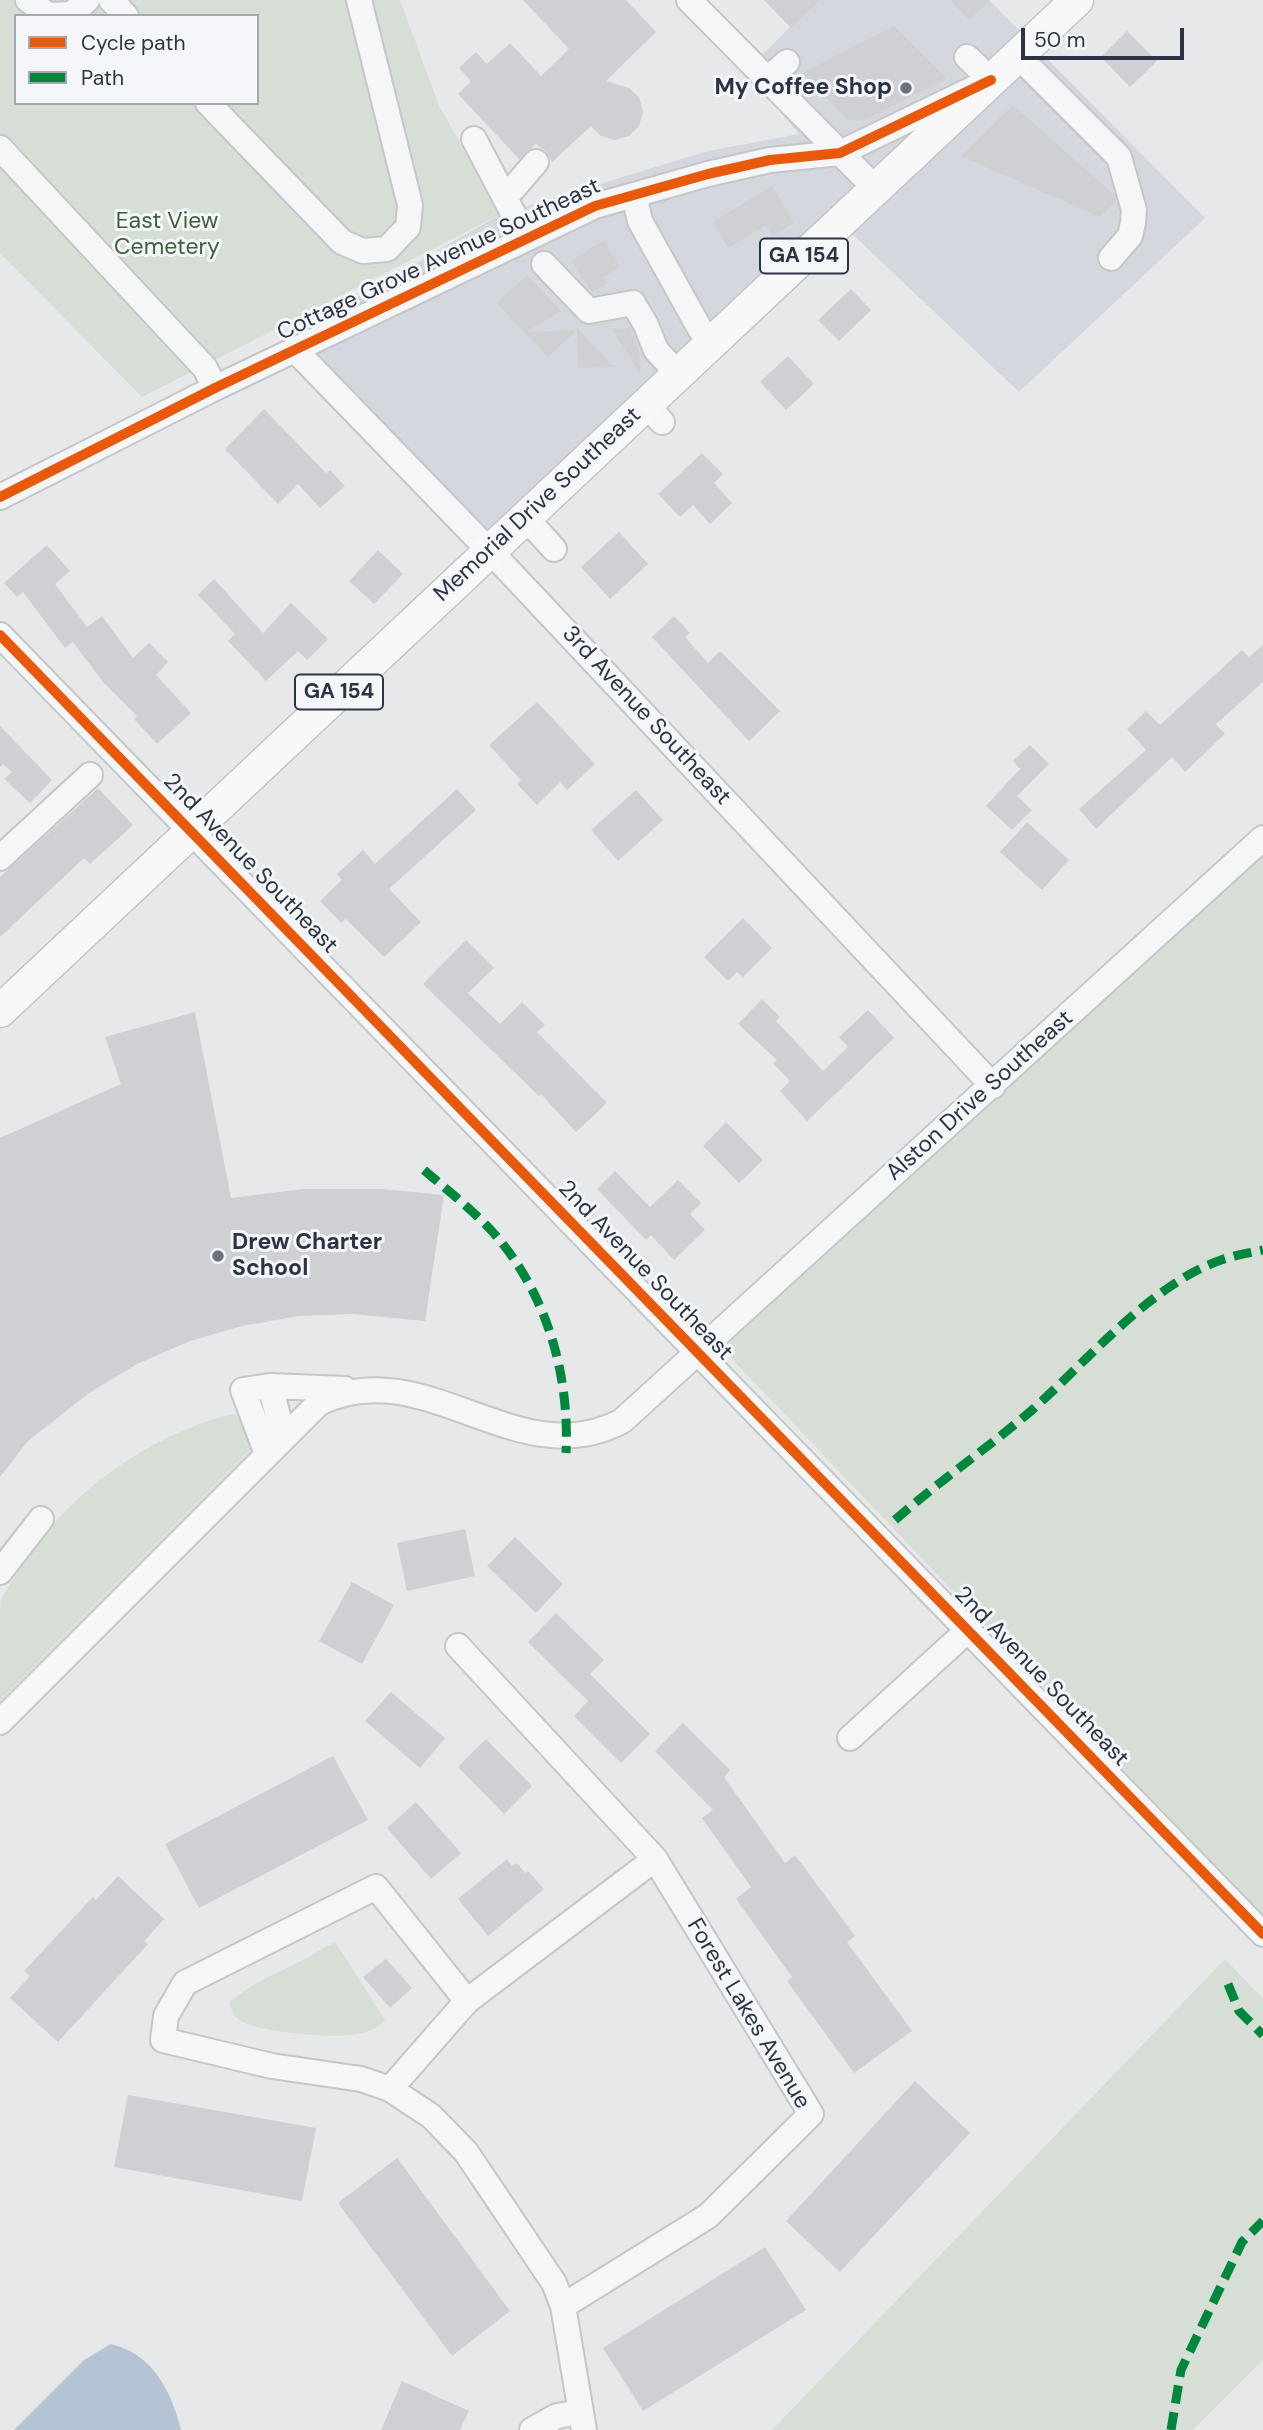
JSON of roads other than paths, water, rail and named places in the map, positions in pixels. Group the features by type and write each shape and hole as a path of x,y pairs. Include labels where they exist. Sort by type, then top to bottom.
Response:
{"main road":[{"name":"Memorial Drive Southeast","path":"0,1012 525,517 654,413 678,374 1077,0"}],"street":[{"path":"28,0 47,14"},
{"path":"72,14 87,0"},
{"path":"111,0 124,14"},
{"path":"210,105 342,242 363,251 387,249 398,241 408,226 411,205 359,0"},
{"path":"689,0 876,189"},
{"path":"1017,55 1119,157 1134,210 1133,223 1130,236 1111,258"},
{"path":"967,57 991,80"},
{"path":"768,79 787,62"},
{"name":"Cottage Grove Avenue Southeast","path":"0,497 215,388 595,206 770,160 840,153 991,80"},
{"path":"474,139 526,237"},
{"path":"0,148 205,368 215,388"},
{"path":"505,198 536,162"},
{"path":"634,195 640,221 700,329 713,342"},
{"path":"544,264 589,312 633,303 656,350 678,374"},
{"name":"3rd Avenue Southeast","path":"295,349 993,1086"},
{"path":"525,517 554,548"},
{"name":"2nd Avenue Southeast","path":"0,635 1263,1934"},
{"path":"0,858 90,775"},
{"name":"Alston Drive Southeast","path":"275,1446 243,1390 270,1386 397,1390 423,1396 500,1424 564,1438 602,1432 622,1421 1263,838"},
{"path":"270,1386 275,1446"},
{"path":"0,1721 319,1403 356,1390"},
{"path":"0,1572 41,1519"},
{"path":"850,1738 967,1631"},
{"name":"Forest Lakes Avenue","path":"458,1646 655,1859 811,2114 708,2216 564,2306"},
{"path":"390,2088 467,2001 655,1859"},
{"path":"467,2001 376,1887 186,1983 166,2017 163,2040 272,2066 361,2080 390,2088 431,2116 466,2152 554,2283 564,2306 582,2421 557,2416 532,2430"}],"water":[{"path":"111,2344 138,2356 158,2376 172,2402 181,2430 14,2430 84,2360"}],"place":[{"name":"My Coffee Shop","path":"906,88"},
{"name":"Drew Charter School","path":"218,1256"}],"park label":[{"name":"East View Cemetery","path":"167,235"}]}
